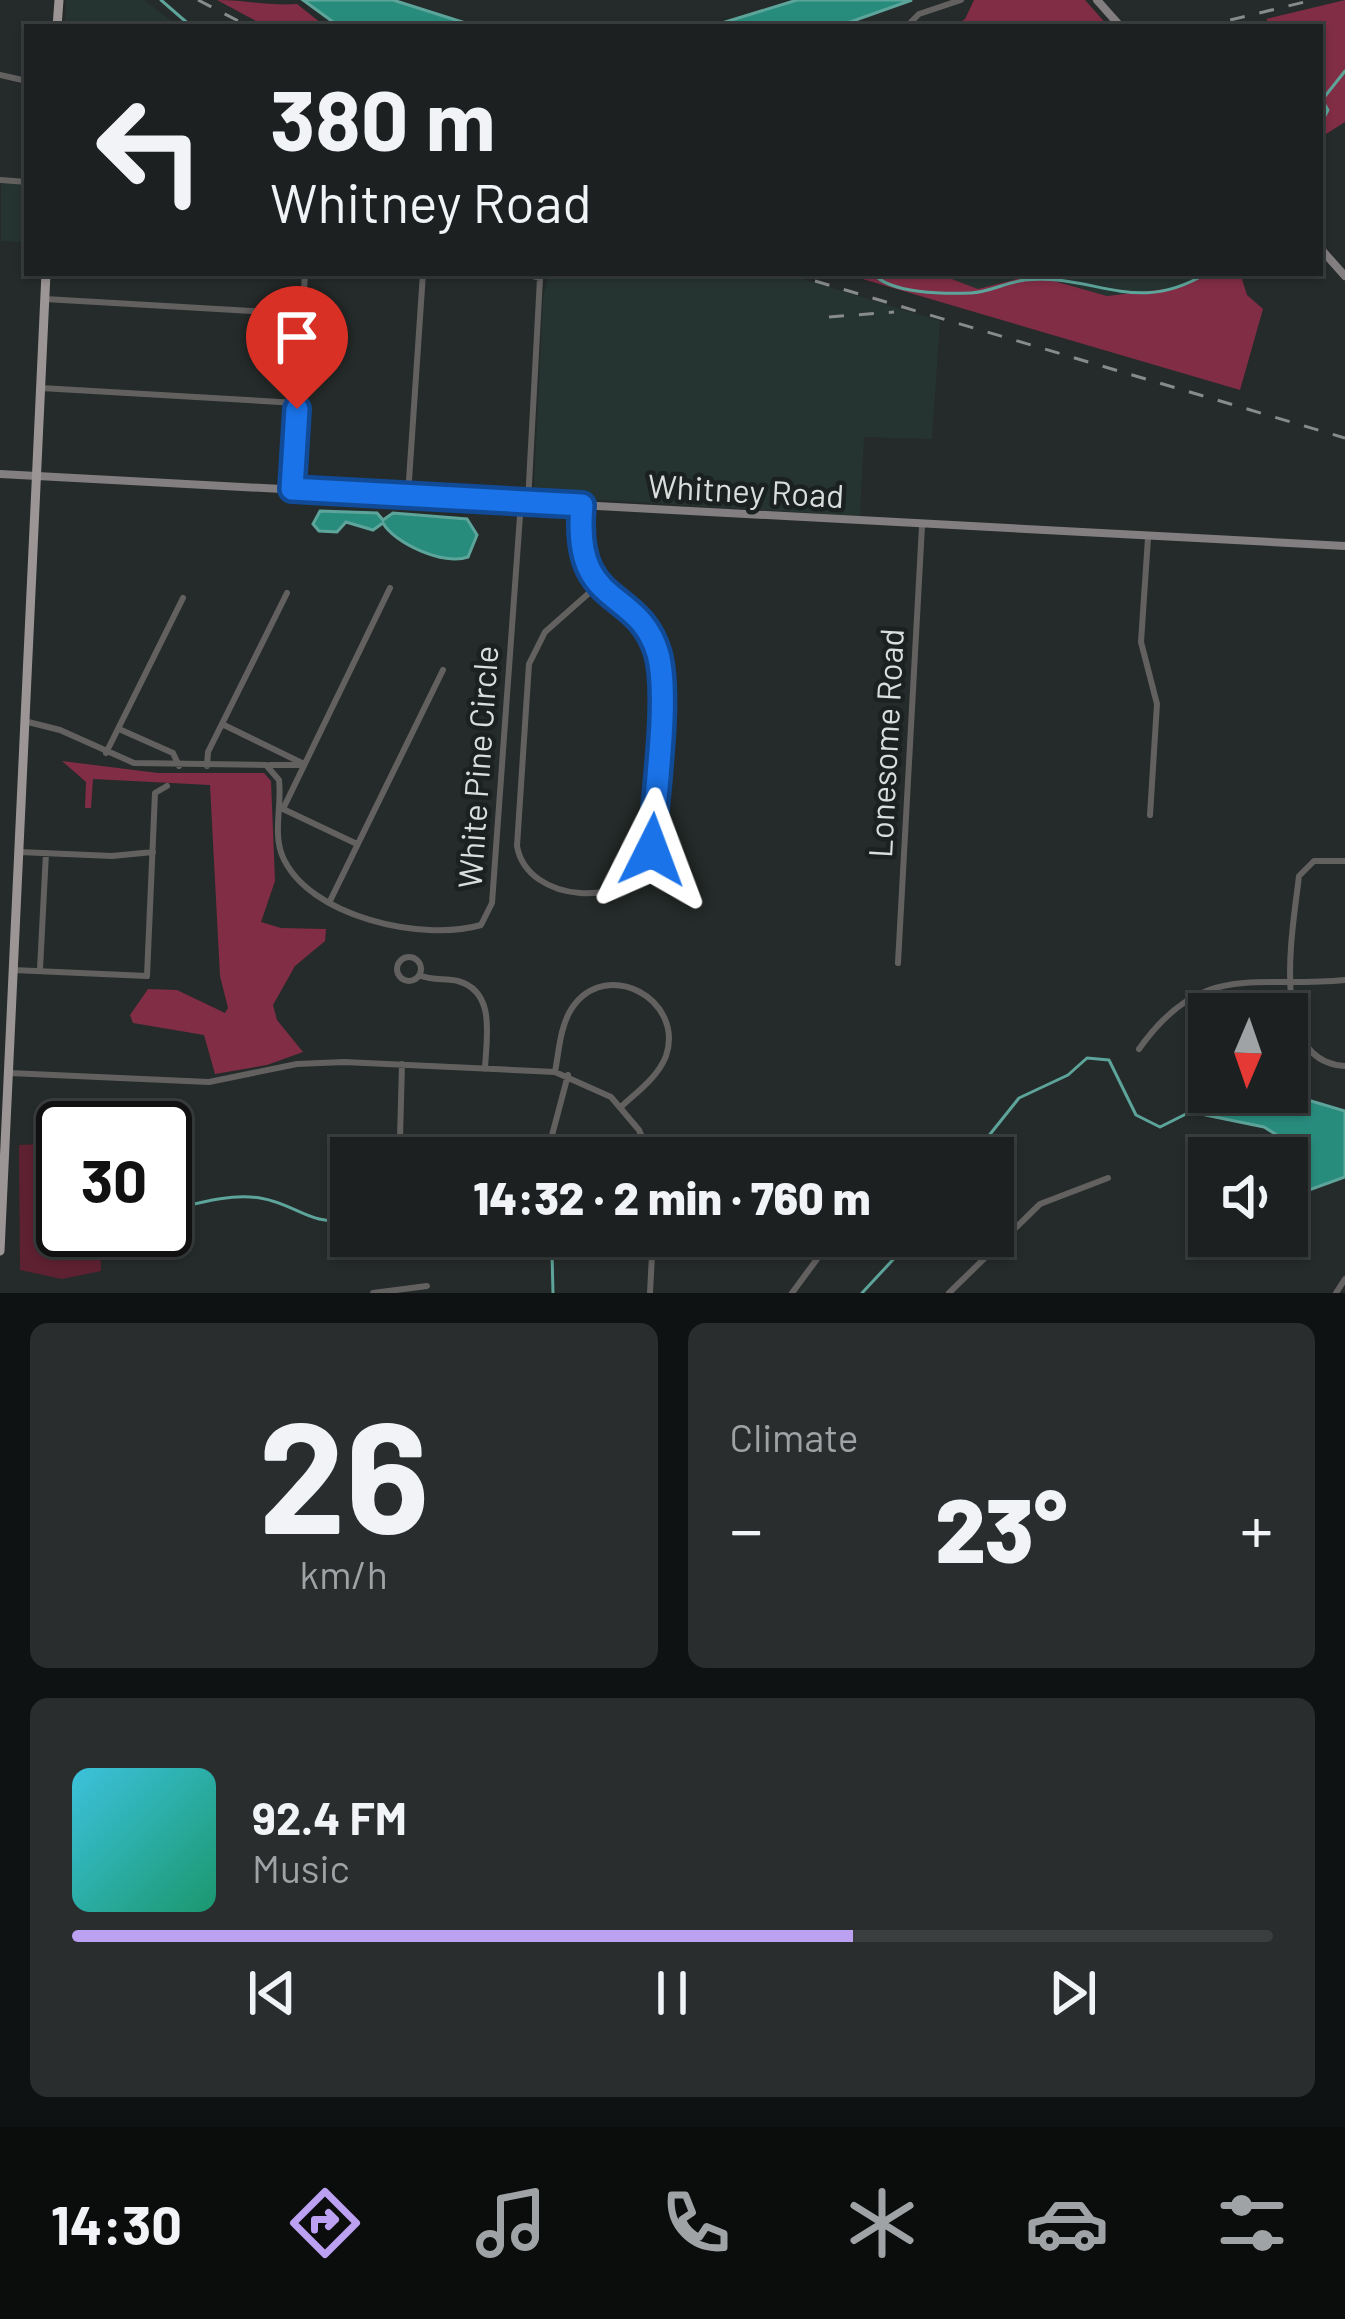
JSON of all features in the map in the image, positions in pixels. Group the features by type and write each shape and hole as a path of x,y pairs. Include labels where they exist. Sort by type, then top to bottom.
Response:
{"main road":[{"path":"1097,0 1118,24"},
{"path":"1323,251 1345,276"},
{"path":"0,1251 46,276"},
{"name":"Whitney Road","path":"0,474 1345,547"}],"street":[{"path":"909,24 919,14 961,0"},
{"path":"292,489 305,276"},
{"path":"408,495 423,276"},
{"path":"524,502 540,278 533,276"},
{"path":"45,299 303,314"},
{"path":"40,388 297,403"},
{"name":"White Pine Circle","path":"266,765 278,775 283,856 299,881 329,903 390,924 472,928 490,916 524,502"},
{"path":"582,505 580,554 597,586 645,631 659,661 652,850 646,869 625,887 556,888 529,875 517,846 528,673 545,632 597,586"},
{"name":"Lonesome Road","path":"898,963 922,526"},
{"path":"1148,538 1142,642 1157,704 1150,815"},
{"path":"357,844 283,808 391,588"},
{"path":"207,766 222,724 286,593"},
{"path":"106,753 183,598"},
{"path":"329,903 442,670"},
{"path":"24,721 60,730 106,753 147,766 303,765"},
{"path":"222,724 303,765"},
{"path":"119,728 173,753 179,766"},
{"path":"13,970 147,976 155,793 167,786"},
{"path":"19,852 153,852"},
{"path":"40,971 46,853"},
{"path":"1345,861 1314,861 1299,876 1292,981 1297,1036 1318,1058 1345,1066"},
{"path":"419,975 460,982 478,994 487,1014 485,1069"},
{"path":"1139,1049 1157,1024 1193,995 1238,980 1345,980"},
{"path":"555,1072 564,1023 580,998 608,985 643,992 666,1020 668,1049 659,1069 622,1106"},
{"path":"9,1073 196,1082 297,1064 555,1072 601,1089 622,1106 639,1137"},
{"path":"400,1137 402,1064"},
{"path":"552,1137 568,1076"},
{"path":"1014,1228 1040,1204 1108,1178"},
{"path":"650,1293 651,1257"},
{"path":"792,1293 819,1257"},
{"path":"949,1293 983,1257"},
{"path":"1336,1293 1345,1279"},
{"path":"373,1293 427,1286"}],"shaded area":[{"path":"66,0 144,0 175,24 65,24"},
{"path":"217,0 297,4 322,24 261,24"},
{"path":"303,0 393,0 469,24 336,24"},
{"path":"797,0 912,0 844,24 719,24"},
{"path":"974,0 1085,0 1106,24 958,24"},
{"path":"1345,0 1345,122 1323,141 1323,24 1271,24 1266,19"},
{"path":"1,184 24,185 24,242 1,241"},
{"path":"540,276 793,276 940,321 932,439 864,437 860,516 542,496 534,487 543,298 548,279"},
{"path":"852,276 944,276 978,289 1037,276 1107,296 1174,288 1202,276 1241,276 1247,295 1263,309 1240,390"},
{"path":"944,276 1030,276 978,289"},
{"path":"1037,276 1202,276 1174,288 1107,296"},
{"path":"320,511 377,513 383,520 393,513 467,519 477,535 468,557 446,558 408,545 383,523 373,530 346,522 337,532 319,531 313,524"},
{"path":"62,761 158,773 264,773 271,781 275,881 261,922 281,928 326,929 325,941 295,966 273,1005 277,1020 303,1052 267,1065 215,1074 204,1035 133,1023 130,1015 148,989 177,990 225,1013 228,1008 220,976 210,785 93,779 91,808 85,808 86,782"},
{"path":"1308,1100 1345,1111 1345,1177 1308,1190 1308,1137 1280,1137 1264,1127 1205,1115 1308,1113"},
{"path":"36,1144 36,1257 101,1257 101,1271 62,1279 20,1270 19,1145"}],"waterway":[{"path":"161,0 189,24"},
{"path":"1323,99 1345,71"},
{"path":"1323,102 1328,110 1323,119"},
{"path":"876,276 904,289 933,293 985,291 1050,279 1136,293 1158,292 1201,276"},
{"path":"988,1137 1019,1098 1068,1075 1087,1058 1109,1060 1136,1115 1160,1127 1188,1111"},
{"path":"192,1205 248,1197 330,1220"},
{"path":"552,1257 553,1293"},
{"path":"862,1293 895,1257"}],"railway":[{"path":"198,0 244,24"},
{"path":"1213,24 1313,0"},
{"path":"815,281 1345,438"},
{"path":"829,317 894,312"}],"route":[{"path":"297,409 292,489 582,505 580,554 586,570 639,623 655,645 659,661 652,850"}]}
